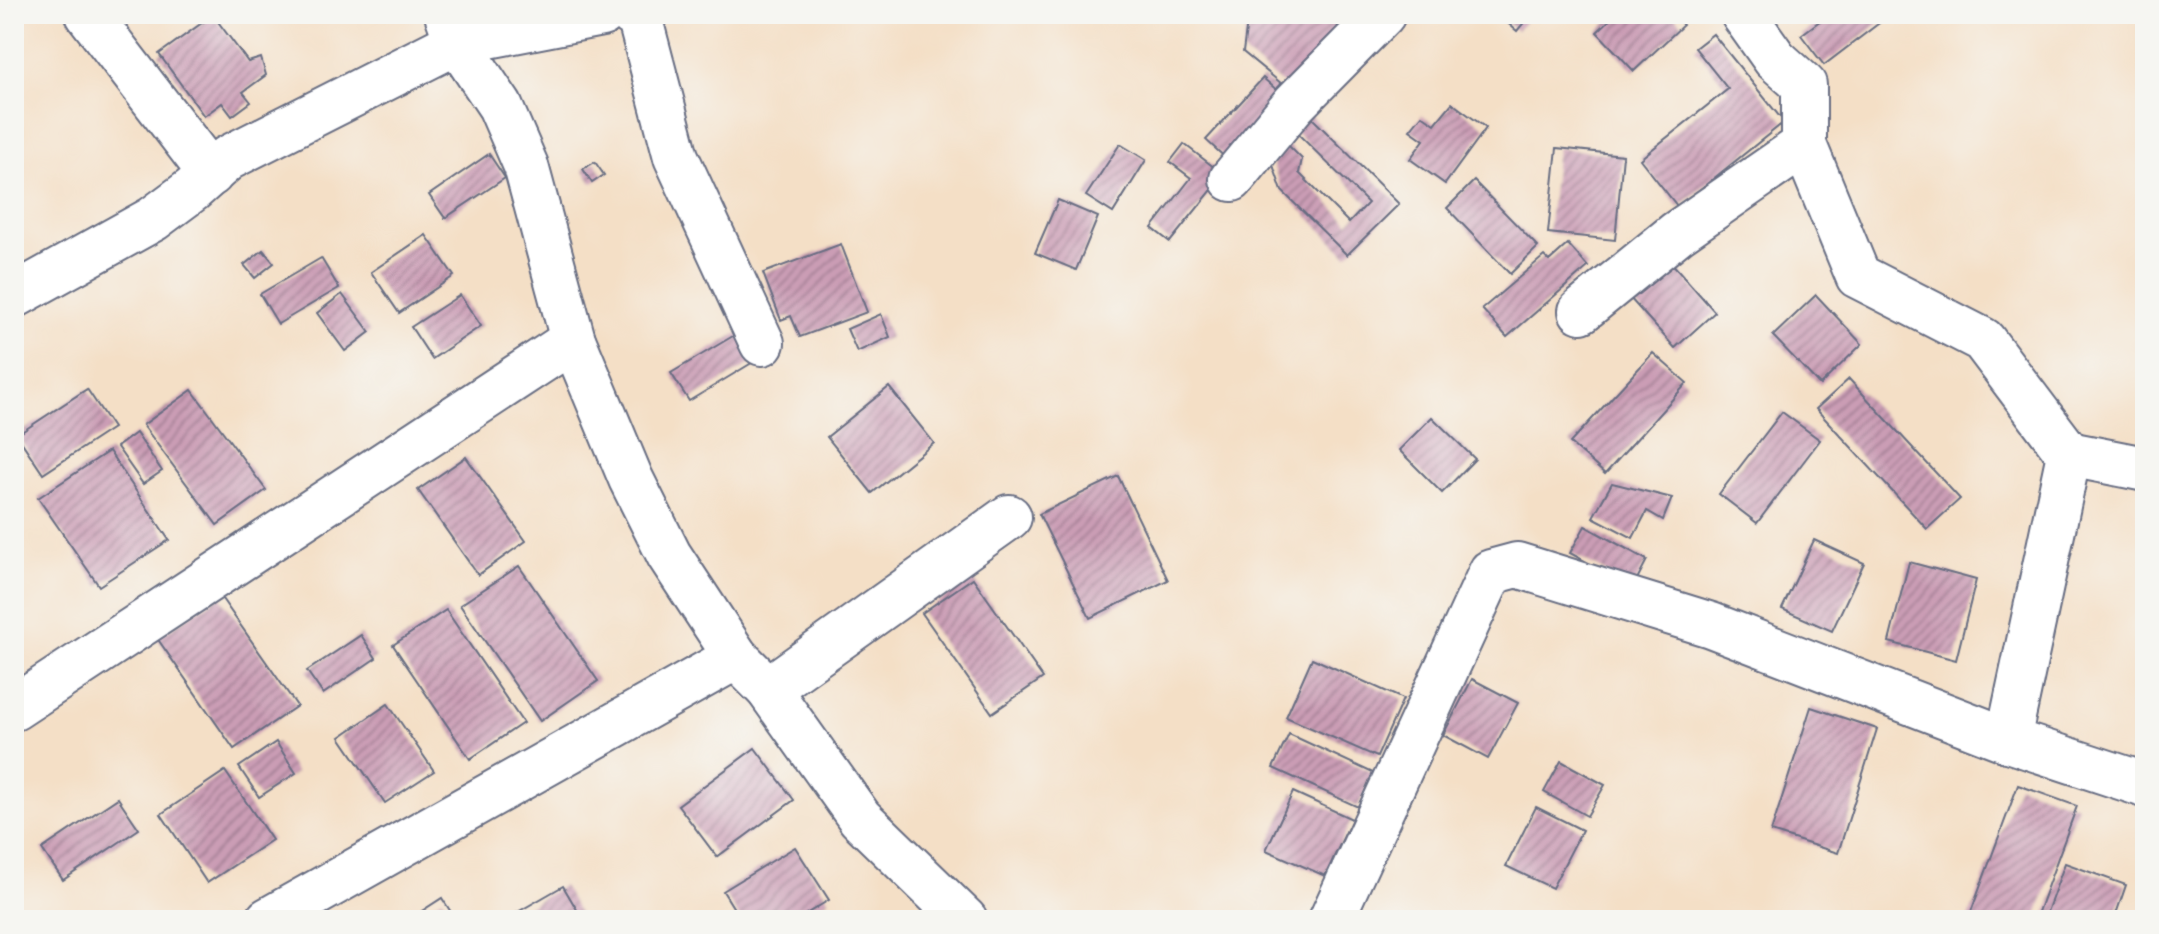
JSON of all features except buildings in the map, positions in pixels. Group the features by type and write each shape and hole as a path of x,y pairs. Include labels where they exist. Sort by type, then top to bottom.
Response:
{"street":[{"path":"88,14 211,174"},
{"path":"14,296 153,219 228,158 452,28 602,14"},
{"path":"632,14 639,16 646,38 676,157 762,343"},
{"path":"1232,179 1294,104 1383,14"},
{"path":"1743,14 1775,59 1804,85 1804,145 1858,276 1983,340 2069,454 2145,469"},
{"path":"452,28 500,106 526,166 573,340 631,479 669,555 736,657 768,689 860,818 965,920"},
{"path":"1581,311 1677,233 1804,145"},
{"path":"14,708 573,340"},
{"path":"2008,740 2069,454"},
{"path":"768,689 1009,517"},
{"path":"1331,920 1491,572 1517,565 1711,625 2008,740 2145,785"},
{"path":"268,920 736,657"}]}
